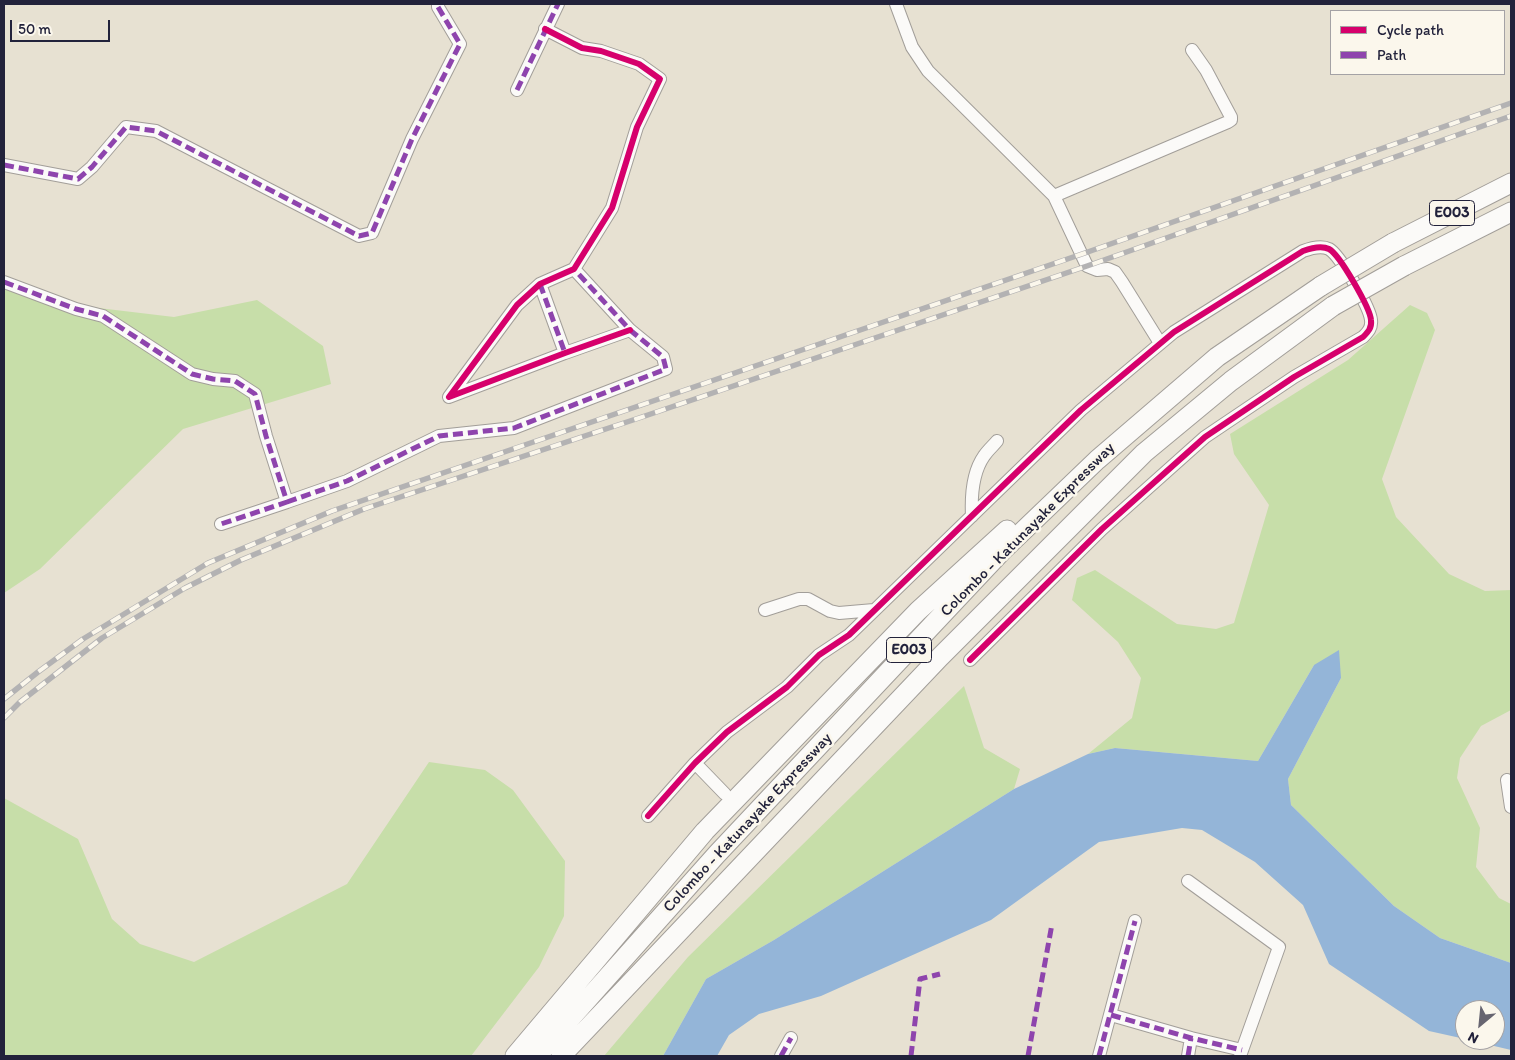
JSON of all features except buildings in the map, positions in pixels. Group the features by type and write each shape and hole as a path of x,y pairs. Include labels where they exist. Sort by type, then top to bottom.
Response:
{"highway":[{"name":"Colombo - Katunayake Expressway","path":"537,1056 717,854 1001,552 1106,451 1217,357 1321,286 1393,242 1511,183"},
{"name":"Colombo - Katunayake Expressway","path":"561,1056 940,657 1144,453 1231,381 1333,306 1404,266 1511,212"},
{"path":"514,1056 705,831 918,611 1022,515 1106,451"},
{"path":"526,1056 714,840 975,571 1061,494"},
{"path":"503,1056 522,1029 725,794 824,689 913,606 997,538"}],"street":[{"path":"4,165 78,179 92,168 126,126 156,131 359,236 372,233 412,139 460,44 438,4"},
{"path":"516,90 558,4"},
{"path":"896,4 912,47 928,71 1054,196 1087,266 1097,270 1108,269 1114,272 1160,343"},
{"path":"545,29 582,48 601,51 638,64 660,80 637,127 612,208 574,269 540,284 517,305 449,397 630,330"},
{"path":"1054,196 1231,120 1206,70 1192,50"},
{"path":"648,816 695,763 728,732 787,687 814,659 849,635 1081,410 1160,343 1174,332 1303,250 1316,246 1329,249 1337,257 1366,304 1371,321 1370,330 1363,337 1294,377 1205,437 1102,528 970,660"},
{"path":"221,524 347,482 438,436 514,428 666,369 663,357 630,330 574,269"},
{"path":"4,282 76,310 103,316 192,374 234,381 255,394 268,445 287,502"},
{"path":"540,284 565,353"},
{"path":"972,516 971,498 975,477 983,457 997,441"},
{"path":"765,610 799,599 808,599 830,611 839,613 874,610"},
{"path":"695,763 725,794"},
{"path":"1507,780 1511,806"},
{"path":"1111,1015 1241,1053 1279,947 1188,882"},
{"path":"1099,1056 1135,921"},
{"path":"781,1056 791,1038"},
{"path":"1188,1056 1191,1038"}],"green space":[{"path":"4,277 65,304 174,317 257,300 323,346 331,384 183,429 40,569 4,593"},
{"path":"1410,305 1427,313 1435,330 1382,479 1396,517 1449,574 1485,591 1511,590 1511,710 1481,726 1460,758 1457,778 1480,828 1476,867 1499,898 1511,904 1511,963 1440,938 1394,906 1291,805 1288,779 1341,678 1314,665 1258,761 1115,748 1088,754 1132,718 1141,678 1118,642 1072,600 1077,578 1095,570 1177,624 1216,629 1234,623 1269,505 1234,454 1230,434 1348,360"},
{"path":"964,686 984,748 1020,769 1014,789 774,940 706,979 663,1056 604,1056 688,957"},
{"path":"429,762 485,770 513,790 565,861 564,916 539,967 471,1056 4,1056 4,798 78,839 112,919 140,944 194,962 347,884"}],"water":[{"path":"1339,650 1341,678 1288,779 1291,805 1394,906 1440,938 1511,963 1511,1050 1505,1049 1505,1000 1455,1000 1455,1037 1429,1031 1329,964 1303,905 1255,862 1202,830 1182,828 1099,842 991,920 821,996 759,1014 729,1035 717,1056 663,1056 706,979 774,940 1014,789 1088,754 1115,748 1258,761 1314,665"}],"railway":[{"path":"4,699 83,639 208,563 332,511 1082,254 1511,103"},
{"path":"4,718 20,702 102,638 185,588 241,560 364,509 1087,266 1511,116"}],"marked path":[{"path":"4,165 78,179 92,167 126,127 156,131 359,236 372,233 412,139 460,44 438,4"},
{"path":"517,90 558,4"},
{"path":"287,502 347,481 439,436 514,428 666,369 663,357 630,330 574,269"},
{"path":"4,282 76,309 103,316 192,374 213,379 235,381 255,394 287,502 221,524"},
{"path":"540,284 565,353"},
{"path":"1099,1056 1135,921"},
{"path":"1028,1056 1052,924"},
{"path":"911,1056 920,979 940,974"},
{"path":"1111,1015 1191,1038 1242,1050"},
{"path":"781,1056 791,1038"},
{"path":"1188,1056 1191,1038"}],"cycle path":[{"path":"545,29 582,48 601,51 639,64 660,79 637,127 612,208 574,269 540,284 517,305 449,397 630,330"},
{"path":"648,816 695,763 727,732 787,687 819,655 849,635 1081,410 1174,332 1303,251 1323,247 1334,253 1354,282 1366,305 1371,325 1363,337 1294,377 1205,437 1102,529 970,660"}]}
